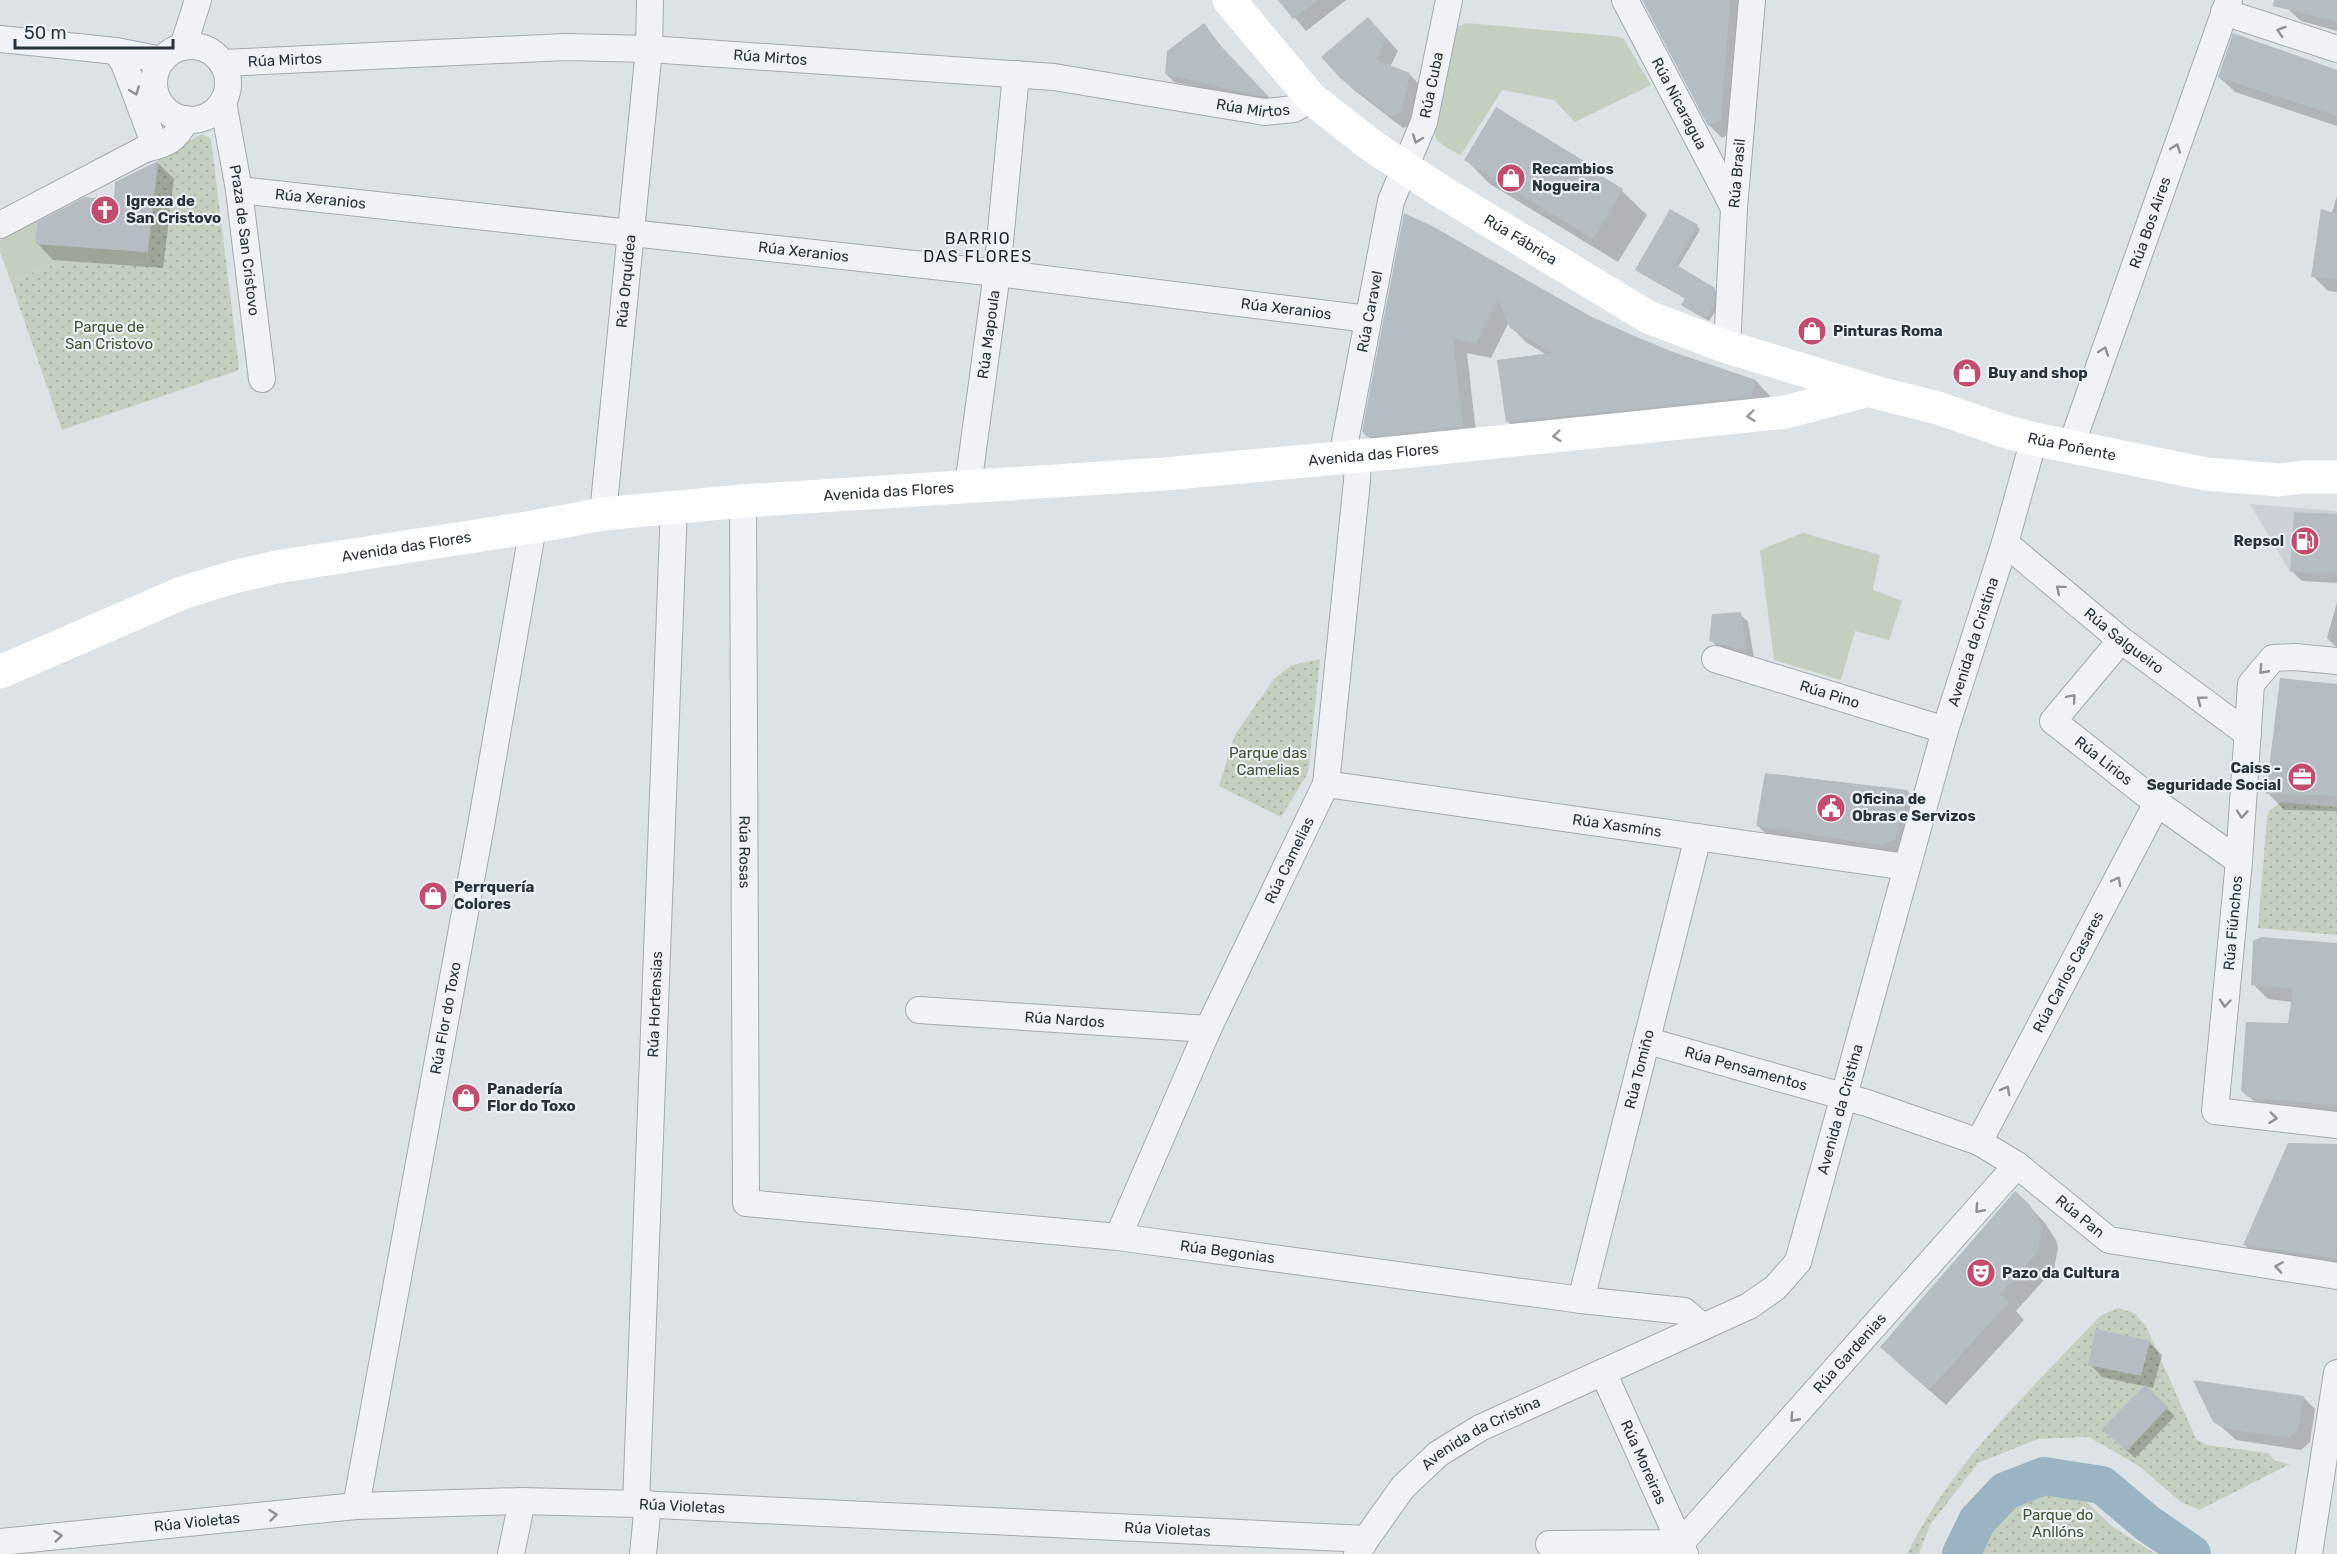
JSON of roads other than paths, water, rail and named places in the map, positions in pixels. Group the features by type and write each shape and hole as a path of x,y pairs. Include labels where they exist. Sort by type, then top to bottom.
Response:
{"street":[{"path":"198,0 172,53 157,68 154,87 161,105 177,117 186,119 207,116 223,102"},
{"name":"Rúa Orquídea","path":"603,514 649,49 650,0"},
{"name":"Rúa Fábrica","path":"1228,0 1312,99 1372,146 1648,317 1727,347 1869,390"},
{"name":"Rúa Cuba","path":"1406,169 1424,122 1449,0"},
{"name":"Rúa Nicaragua","path":"1625,0 1734,208"},
{"name":"Rúa Brasil","path":"1727,347 1734,208 1752,0"},
{"path":"2226,6 2337,49"},
{"name":"Rúa Bos Aires","path":"2071,446 2226,6"},
{"path":"0,39 116,51 172,53 194,46 205,48 215,54 222,63"},
{"name":"Rúa Mirtos","path":"223,102 228,82 222,63 565,47 649,49 1054,77 1265,112 1294,109 1312,99"},
{"path":"116,51 124,63 147,140"},
{"name":"Rúa Mapoula","path":"968,486 997,273 1016,74"},
{"name":"Praza de San Cristovo","path":"223,102 239,190 262,379"},
{"path":"0,225 147,140 161,105"},
{"path":"147,140 162,145 180,133 186,119"},
{"name":"Rúa Caravel","path":"1350,456 1368,319 1391,201 1406,169"},
{"name":"Rúa Xeranios","path":"239,190 997,273 1368,319"},
{"path":"1799,410 1804,404 1808,391 1803,369"},
{"name":"Rúa Poñente","path":"1869,390 1938,408 2034,439 2206,474 2279,480 2302,477 2337,477"},
{"name":"Avenida das Flores","path":"0,672 182,593 230,578 276,567 603,514 743,501 1164,474 1350,456 1799,410 1869,390"},
{"name":"Avenida da Cristina","path":"1361,1546 1403,1488 1438,1454 1480,1428 1749,1306 1775,1288 1798,1262 1945,730 2005,543 2034,439"},
{"name":"Rúa Camelias","path":"1118,1237 1208,1029 1326,784 1357,481 1350,456"},
{"name":"Rúa Poñente","path":"2279,480 2300,487 2337,491"},
{"name":"Rúa Rosas","path":"743,501 746,1203"},
{"name":"Rúa Hortensias","path":"643,1554 642,1504 674,506"},
{"name":"Rúa Flor do Toxo","path":"356,1506 482,820 533,527"},
{"name":"Rúa Salgueiro","path":"2005,543 2121,640 2248,734"},
{"name":"Rúa Lirios","path":"2121,640 2053,721 2157,803 2239,861"},
{"name":"Rúa Fiúnchos","path":"2337,660 2273,658 2251,684 2239,861 2215,1112 2337,1125"},
{"name":"Rúa Pino","path":"1714,659 1945,730"},
{"name":"Rúa Xasmíns","path":"1326,784 1907,867"},
{"name":"Rúa Carlos Casares","path":"1979,1142 2157,803"},
{"name":"Rúa Tomiño","path":"1581,1299 1698,837"},
{"name":"Rúa Nardos","path":"919,1010 1208,1029"},
{"name":"Rúa Pensamentos","path":"1648,1041 1844,1096"},
{"name":"Rúa Pan","path":"1844,1096 1979,1142 2017,1165 2109,1240 2337,1276"},
{"name":"Rúa Gardenias","path":"1683,1548 2017,1165"},
{"name":"Rúa Begonias","path":"746,1203 1118,1237 1683,1311 1703,1327"},
{"name":"Rúa Moreiras","path":"1603,1372 1683,1548"},
{"path":"2310,1554 2337,1372"},
{"path":"511,1554 522,1501"},
{"name":"Rúa Violetas","path":"0,1542 356,1506 522,1501 642,1504 1361,1546"},
{"path":"1549,1544 1683,1548"}],"waterway":[{"path":"1961,1554 1977,1521 2005,1491 2044,1476 2102,1485 2147,1523 2192,1554"}],"place":[{"name":"Recambios Nogueira","path":"1511,178"},
{"name":"Igrexa de San Cristovo","path":"105,210"},
{"name":"Pinturas Roma","path":"1812,331"},
{"name":"Buy and shop","path":"1967,373"},
{"name":"Repsol","path":"2305,541"},
{"name":"Caiss - Seguridade Social","path":"2302,777"},
{"name":"Oficina de Obras e Servizos","path":"1831,808"},
{"name":"Perrquería Colores","path":"433,896"},
{"name":"Panadería Flor do Toxo","path":"466,1098"},
{"name":"Pazo da Cultura","path":"1981,1273"}],"district":[{"name":"BARRIO DAS FLORES","path":"978,247"}],"park label":[{"name":"Parque de San Cristovo","path":"109,336"},
{"name":"Parque das Camelias","path":"1268,762"},
{"name":"Parque do Anllóns","path":"2058,1524"}]}
